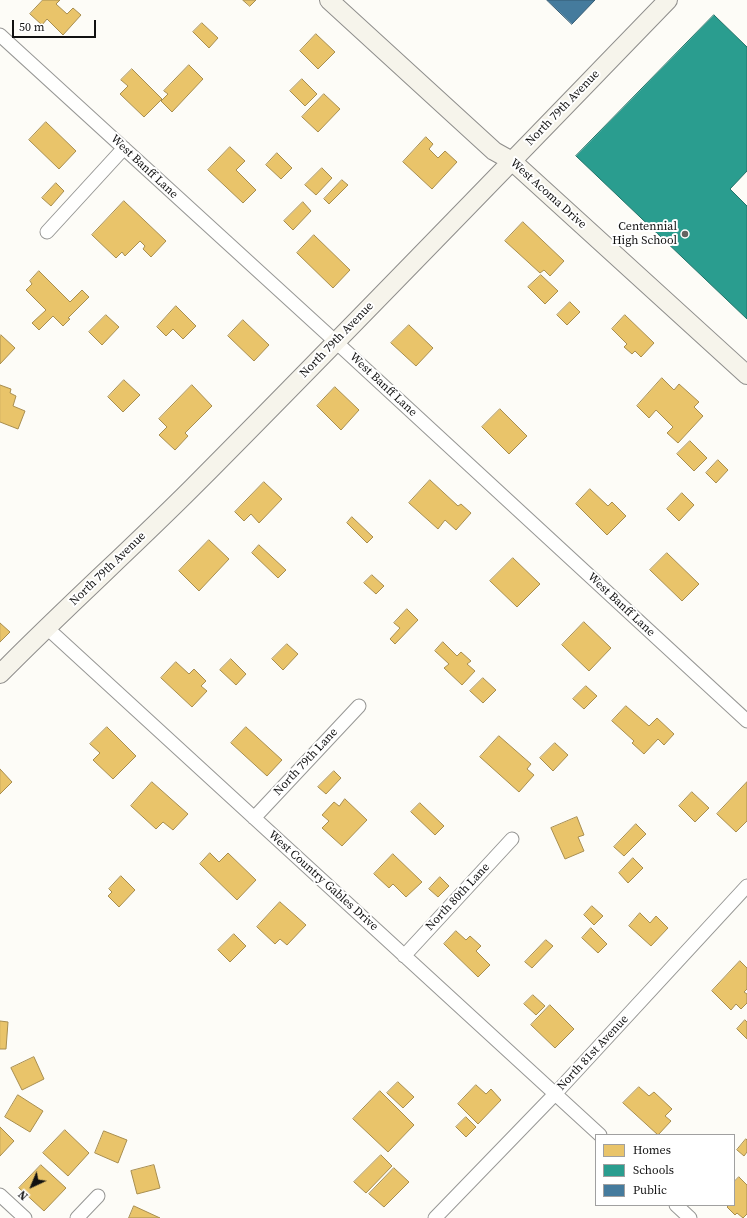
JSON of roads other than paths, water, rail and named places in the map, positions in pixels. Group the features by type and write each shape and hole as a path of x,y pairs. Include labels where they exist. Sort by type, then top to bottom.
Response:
{"street":[{"name":"West Acoma Drive","path":"329,0 494,150 512,161 747,374"},
{"name":"North 79th Avenue","path":"0,674 46,627 190,490 668,0"},
{"name":"West Banff Lane","path":"0,35 747,721"},
{"path":"47,232 124,148"},
{"name":"West Country Gables Drive","path":"46,627 599,1134"},
{"name":"North 79th Lane","path":"254,818 359,706"},
{"name":"North 80th Lane","path":"404,956 512,838"},
{"name":"North 81st Avenue","path":"435,1218 555,1094 747,886"},
{"path":"0,1195 25,1218"},
{"path":"76,1218 98,1196"},
{"path":"677,1206 690,1218"}],"place":[{"name":"Centennial High School","path":"685,234"}]}
